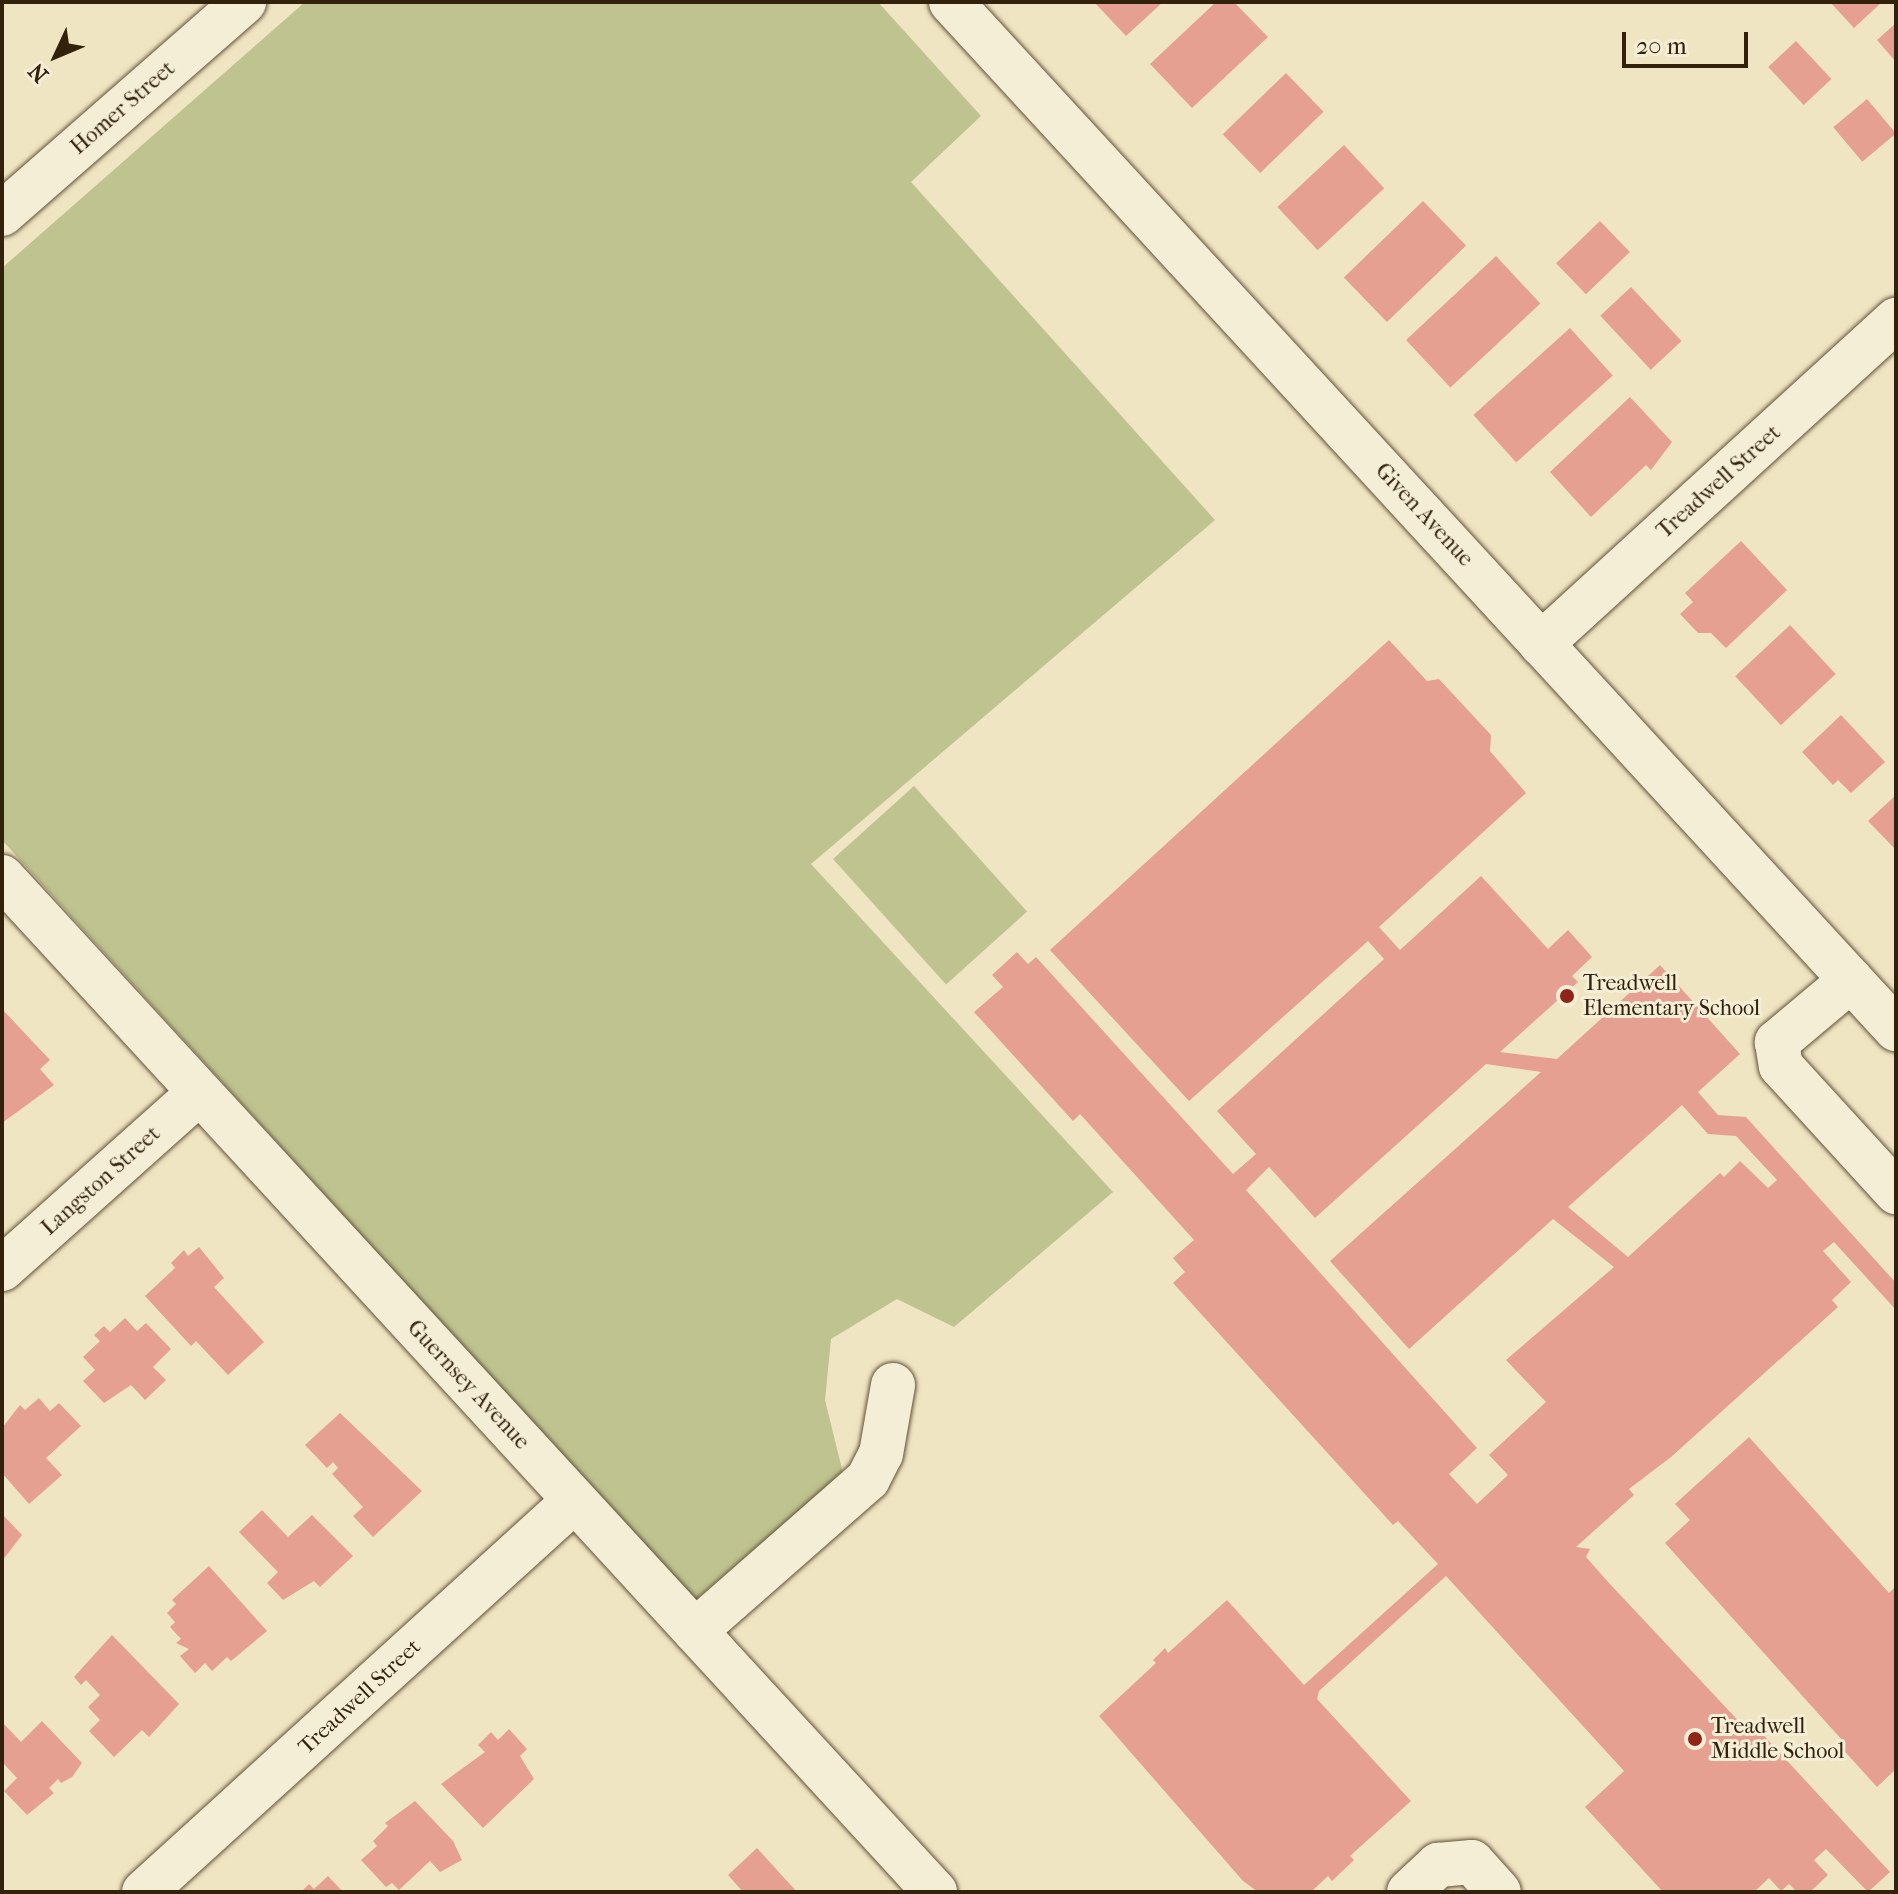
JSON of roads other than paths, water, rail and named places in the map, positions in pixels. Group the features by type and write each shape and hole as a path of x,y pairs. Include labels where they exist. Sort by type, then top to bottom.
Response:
{"street":[{"name":"Homer Street","path":"2,214 244,2"},
{"name":"Given Avenue","path":"951,2 1896,1029"},
{"name":"Treadwell Street","path":"1541,644 1896,320"},
{"name":"Guernsey Avenue","path":"2,877 935,1892"},
{"path":"1851,980 1777,1042 1781,1066 1896,1192"},
{"name":"Langston Street","path":"2,1269 199,1093"},
{"path":"695,1631 868,1479 881,1454 893,1385"},
{"name":"Treadwell Street","path":"144,1892 574,1501"},
{"path":"1409,1892 1438,1865 1472,1862 1499,1892"}],"place":[{"name":"Treadwell Elementary School","path":"1567,996"},
{"name":"Treadwell Middle School","path":"1695,1739"}]}
